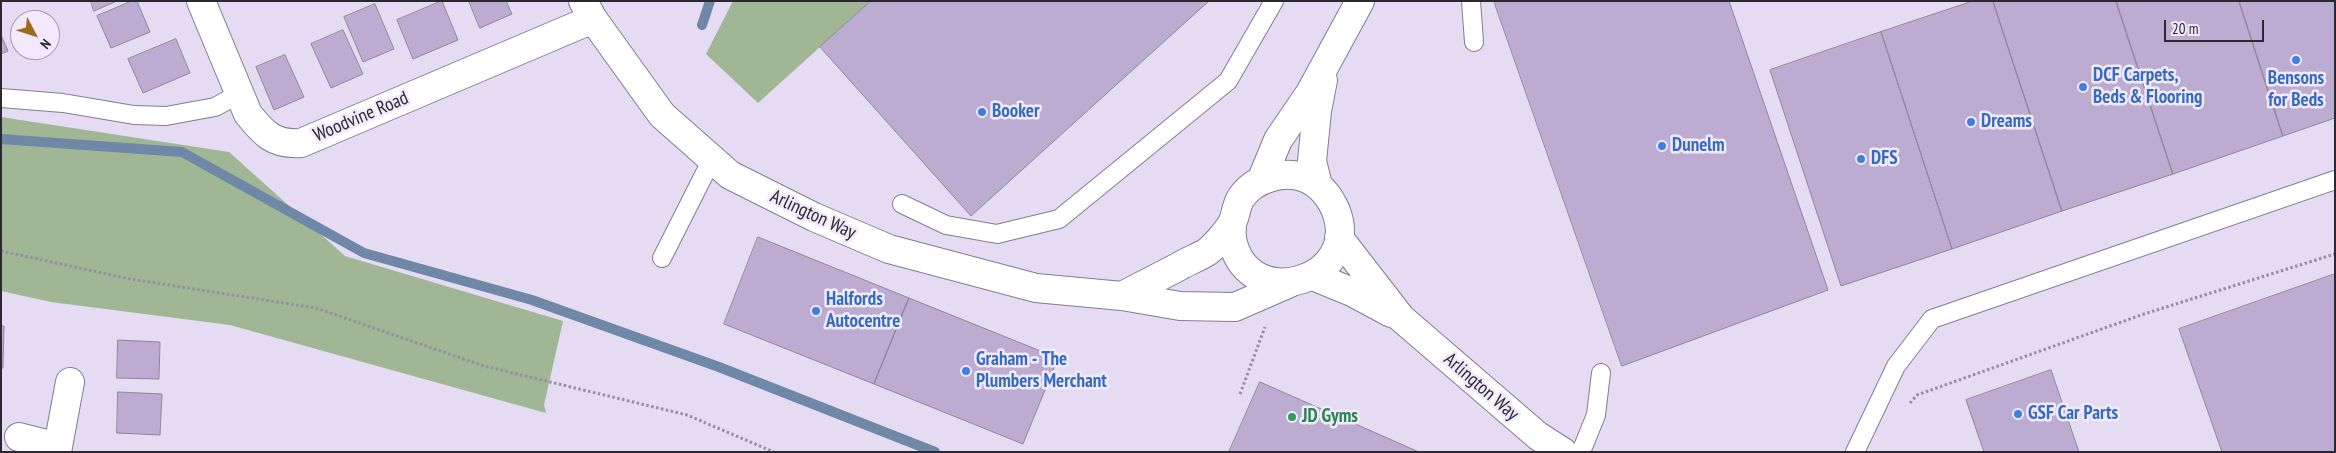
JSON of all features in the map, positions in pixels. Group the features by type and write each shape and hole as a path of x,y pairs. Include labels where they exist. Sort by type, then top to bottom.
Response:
{"street":[{"name":"Woodvine Road","path":"201,1 248,114 259,128 272,138 286,144 300,143 588,10"},
{"name":"Arlington Way","path":"1360,1 1310,93 1278,140 1261,180 1241,198 1232,224 1232,242 1240,260 1254,273 1270,281 1301,280 1352,292 1401,318"},
{"name":"Arlington Way","path":"588,10 662,116 730,175 814,217 889,249 1036,288 1122,296 1180,306 1236,307 1301,280 1330,260 1338,238 1338,218 1335,209 1331,200 1318,186 1305,178 1290,175 1275,176 1261,180"},
{"name":"Arlington Way","path":"1318,186 1312,161 1317,111 1327,62"},
{"name":"Arlington Way","path":"1122,296 1208,251 1232,224"},
{"name":"Arlington Way","path":"1338,238 1401,318 1538,436 1563,452"},
{"path":"19,437 58,449 70,382"}],"lane":[{"path":"902,204 946,225 997,234 1059,219 1228,81 1274,1"},
{"path":"1471,1 1474,42"},
{"path":"1,98 63,103 134,115 166,116 215,107 239,94"},
{"path":"662,258 712,159"},
{"path":"1855,452 1896,366 1932,319 2335,180"},
{"path":"1581,452 1596,415 1601,373"}],"path":[{"path":"1,250 130,279 316,308 484,366 687,416 774,452"},
{"path":"1903,410 1916,395 2142,315 2335,254"},
{"path":"1240,394 1266,324 1262,295"}],"green space":[{"path":"733,1 871,1 758,103 706,54"},
{"path":"1,117 229,152 345,256 563,321 544,405 546,413 230,325 51,302 1,291"}],"building":[{"path":"91,1 117,1 94,11"},
{"path":"132,1 137,1 150,32 111,48 97,16"},
{"path":"442,1 458,40 413,59 397,20"},
{"path":"469,1 506,1 512,14 480,28"},
{"name":"Booker","path":"871,1 1209,1 971,216 820,47"},
{"name":"Dunelm","path":"1494,1 1729,1 1828,290 1622,366"},
{"name":"Dreams","path":"1973,1 1993,1 2062,211 1952,249 1881,32"},
{"name":"DCF Carpets, Beds & Flooring","path":"1993,1 2116,1 2173,174 2062,211"},
{"path":"2116,1 2239,1 2283,136 2173,174"},
{"name":"Bensons for Beds","path":"2239,1 2335,1 2335,118 2283,136"},
{"path":"375,4 394,49 363,62 344,17"},
{"path":"343,30 363,74 331,88 311,44"},
{"name":"DFS","path":"1881,32 1952,249 1841,286 1770,70"},
{"path":"1,35 8,51 1,54"},
{"path":"176,39 190,73 143,93 128,59"},
{"path":"285,55 304,97 274,110 256,67"},
{"name":"Halfords Autocentre","path":"758,237 909,298 874,384 724,324"},
{"path":"2335,274 2335,452 2222,452 2179,329"},
{"name":"Graham - The Plumbers Merchant","path":"909,298 1058,358 1023,444 874,384"},
{"path":"1,326 4,326 3,368 1,368"},
{"path":"118,340 160,342 159,379 117,378"},
{"name":"GSF Car Parts","path":"2051,370 2079,452 1984,452 1966,400"},
{"name":"JD Gyms","path":"1260,382 1419,452 1229,452"},
{"path":"118,392 162,394 160,435 117,433"}],"waterway":[{"path":"702,25 710,1"},
{"path":"1,139 182,152 364,253 532,300 719,367 935,452"}],"place":[{"name":"Bensons for Beds","path":"2296,60"},
{"name":"DCF Carpets, Beds & Flooring","path":"2083,87"},
{"name":"Booker","path":"982,112"},
{"name":"Dreams","path":"1971,122"},
{"name":"Dunelm","path":"1662,146"},
{"name":"DFS","path":"1861,159"},
{"name":"Halfords Autocentre","path":"816,311"},
{"name":"Graham - The Plumbers Merchant","path":"966,371"},
{"name":"GSF Car Parts","path":"2018,414"},
{"name":"JD Gyms","path":"1292,417"}]}
